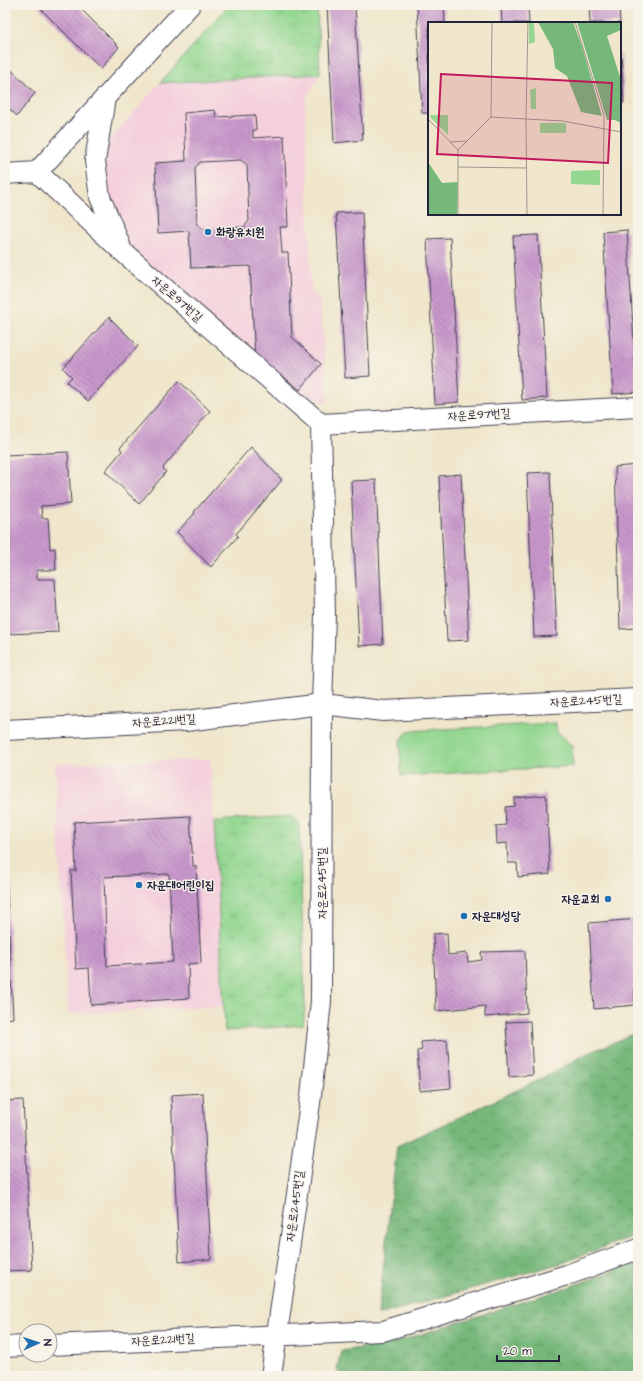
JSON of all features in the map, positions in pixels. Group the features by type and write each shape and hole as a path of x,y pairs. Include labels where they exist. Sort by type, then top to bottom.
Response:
{"street":[{"path":"5,174 36,172 190,5"},
{"path":"104,98 95,161 100,197 123,252"},
{"name":"자운로97번길","path":"36,172 123,252 321,424 638,408"},
{"path":"321,424 325,615 322,704"},
{"name":"자운로245번길","path":"271,1376 311,1096 322,1002 322,704 383,712 638,699"},
{"name":"자운로221번길","path":"5,730 186,721 322,704"},
{"name":"자운로221번길","path":"58,1345 383,1330 567,1275 638,1249"},
{"path":"5,1347 18,1346"}],"shaded area":[{"name":"화랑유치원","path":"320,74 305,100 311,289 320,302 328,401 295,403 110,239 102,148 160,83"},
{"name":"자운대어린이집","path":"210,759 223,1006 68,1014 55,764"}],"green space":[{"path":"229,5 317,5 320,74 160,83"},
{"path":"556,723 556,730 572,746 573,766 401,776 400,741 408,731"},
{"path":"292,816 299,823 305,1008 303,1025 225,1031 214,821"},
{"path":"638,1032 638,1234 562,1263 378,1315 397,1146 539,1080 586,1054"},
{"path":"638,1262 638,1376 340,1376 337,1369 341,1351 393,1343 569,1287"}],"building":[{"path":"37,5 77,5 119,47 101,69"},
{"path":"327,5 355,5 363,140 334,143"},
{"path":"417,5 444,5 445,22 428,22 428,113 422,113"},
{"path":"501,5 528,5 529,22 502,22"},
{"path":"589,5 619,5 620,22 590,22"},
{"path":"621,52 624,103 621,103"},
{"path":"5,64 35,93 17,116 5,105"},
{"path":"215,110 216,117 255,115 256,130 253,130 253,138 284,136 288,227 280,227 282,253 288,253 292,337 321,364 300,390 283,376 280,379 255,360 250,266 191,268 189,231 158,233 155,163 186,161 184,113","holes":["241,160 247,165 249,221 244,227 203,229 197,224 195,168 200,162"]},
{"path":"362,212 370,376 345,378 336,213"},
{"path":"627,230 637,392 613,394 603,232"},
{"path":"538,235 547,398 522,400 513,236"},
{"path":"450,238 459,402 435,404 427,239"},
{"path":"109,317 138,346 88,401 67,382 72,377 63,368"},
{"path":"179,381 210,411 163,468 166,472 139,504 105,471 122,451 120,448"},
{"path":"251,447 282,480 236,534 238,536 211,567 177,532"},
{"path":"68,452 71,504 41,506 42,518 48,518 50,549 55,548 56,570 37,570 37,579 55,579 58,632 8,634 7,613 5,613 5,455"},
{"path":"638,465 638,628 620,629 615,467"},
{"path":"550,472 557,636 534,637 527,473"},
{"path":"461,474 469,640 447,641 439,476"},
{"path":"376,480 383,644 359,646 351,481"},
{"path":"546,795 550,874 518,877 517,863 508,863 507,843 497,844 496,826 506,825 505,807 514,806 514,798"},
{"path":"190,816 193,866 196,866 201,963 188,964 189,998 91,1005 89,968 76,969 71,871 76,871 74,822","holes":["169,874 173,962 107,966 104,877"]},
{"path":"5,868 13,1018 5,1019"},
{"path":"638,919 638,965 634,966 635,1005 594,1009 589,923"},
{"path":"447,933 448,955 467,953 468,962 482,960 481,952 525,951 527,1013 485,1017 485,1006 436,1011 433,934"},
{"path":"530,1021 533,1075 509,1077 506,1022"},
{"path":"447,1040 451,1088 420,1091 417,1051 422,1050 421,1042"},
{"path":"203,1093 211,1259 179,1262 171,1095"},
{"path":"23,1100 32,1270 5,1271 5,1101"}],"place":[{"name":"화랑유치원","path":"208,232"},
{"name":"자운대어린이집","path":"139,885"},
{"name":"자운교회","path":"608,899"},
{"name":"자운대성당","path":"464,916"}]}
